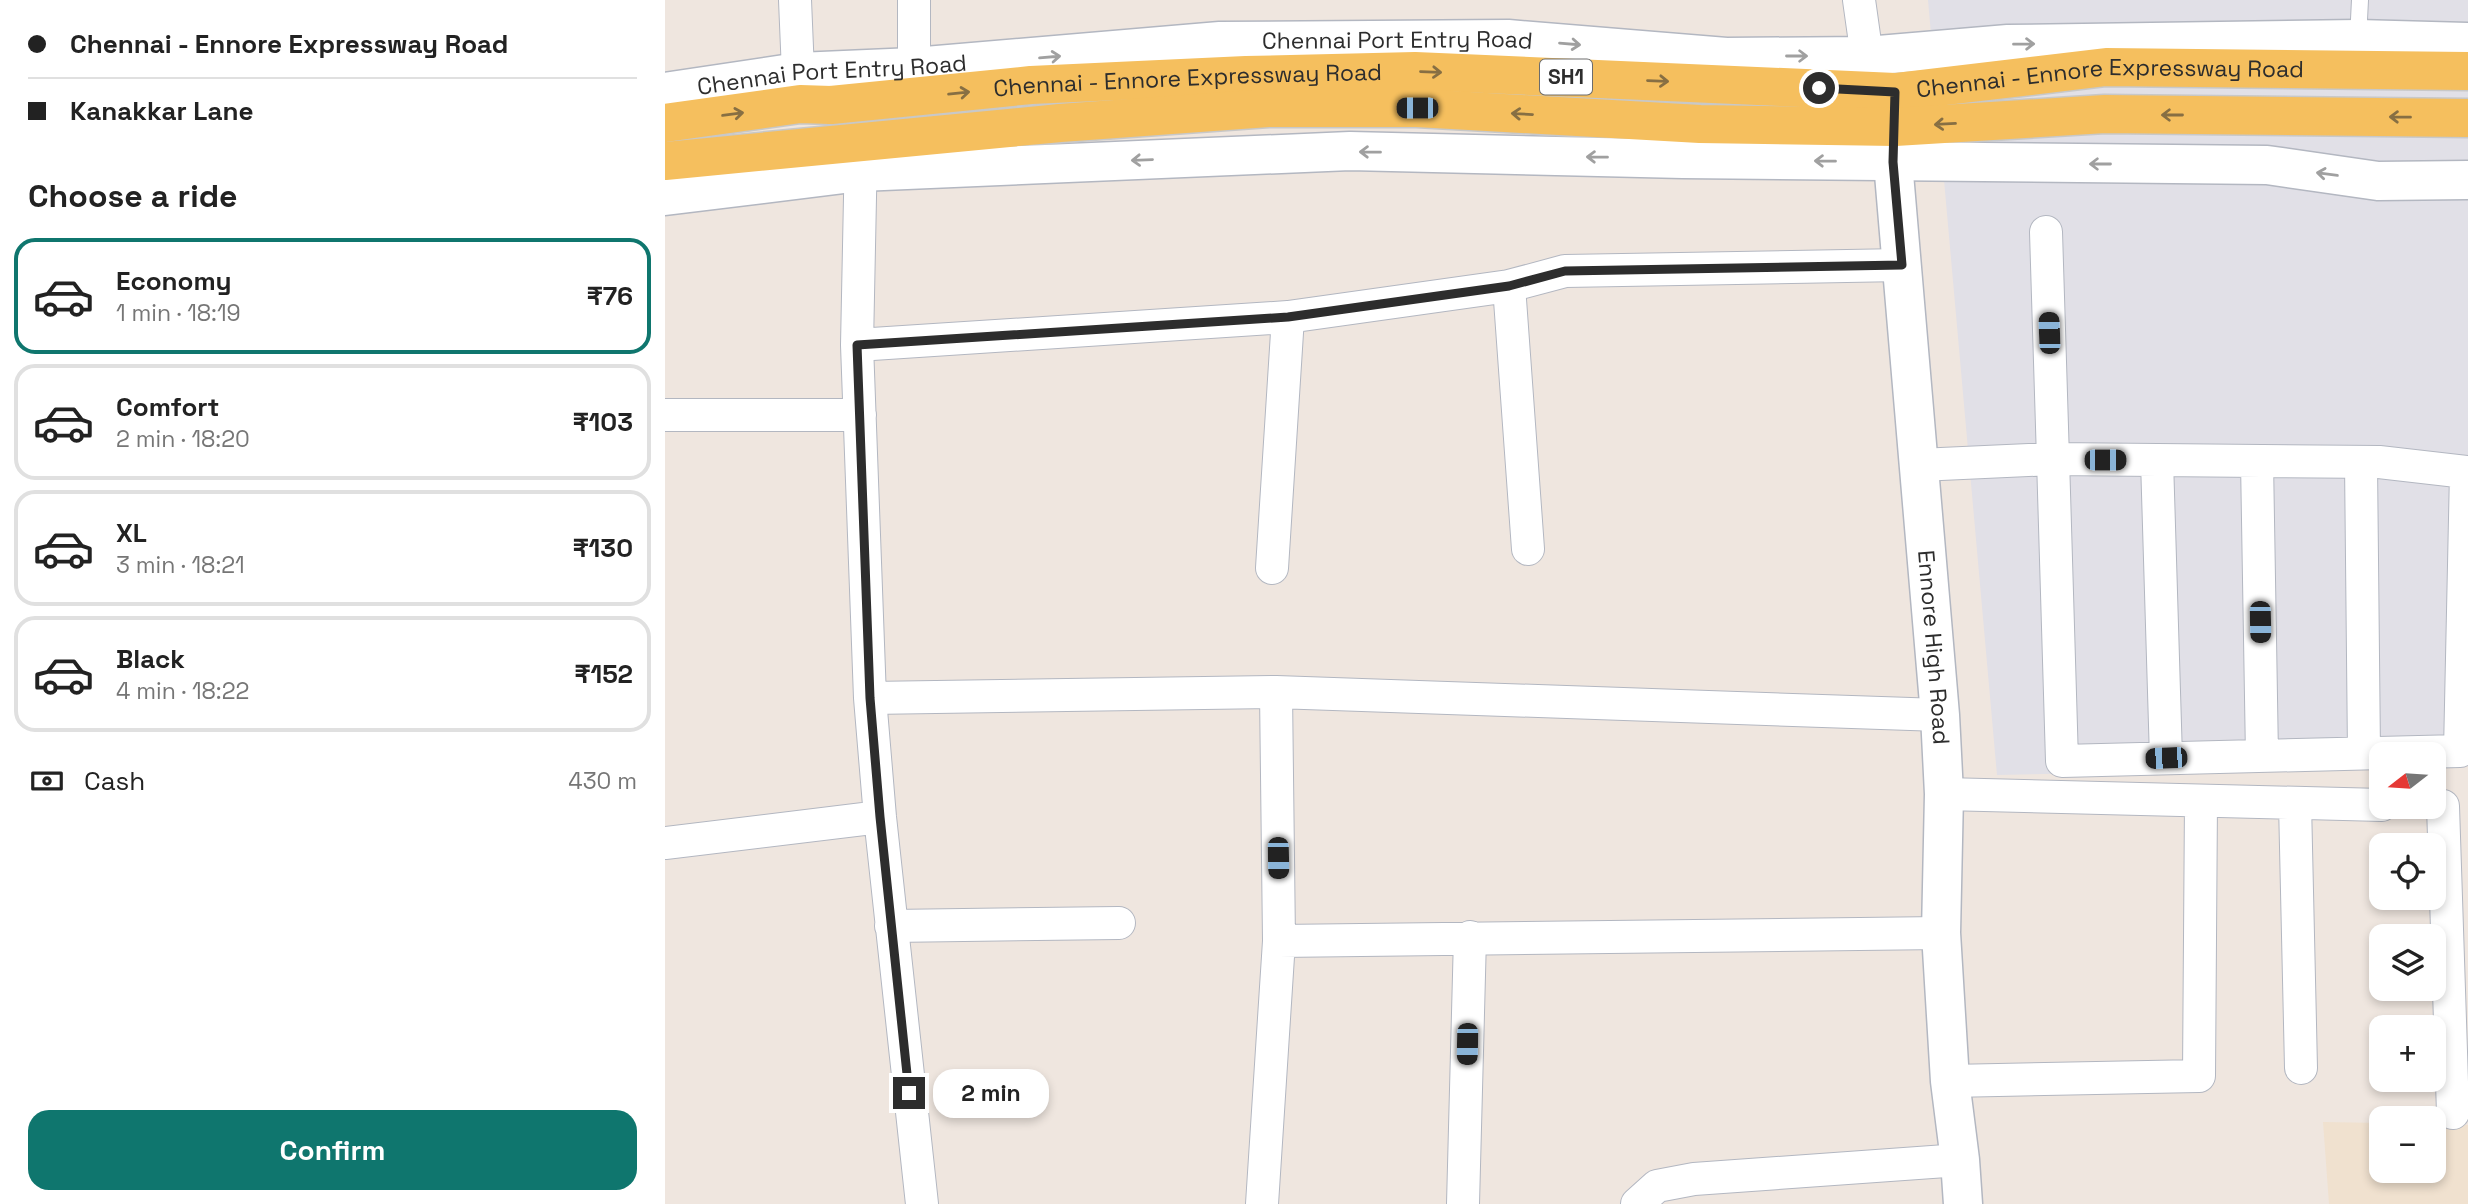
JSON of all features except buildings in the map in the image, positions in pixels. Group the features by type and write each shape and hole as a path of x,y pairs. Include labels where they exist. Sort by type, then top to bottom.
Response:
{"main road":[{"path":"2357,54 2468,42"},
{"name":"Chennai - Ennore Expressway Road","path":"665,161 861,158 1060,123 1268,108 1417,108 1700,124 1884,105 2106,67 2357,54 2468,71"},
{"name":"Chennai - Ennore Expressway Road","path":"665,124 799,88 831,105 914,83 1031,85 1246,75 1415,71 1884,105 2105,114 2468,118"},
{"name":"Chennai Port Entry Road","path":"665,92 799,88"},
{"path":"1884,105 2378,181 2468,180"},
{"name":"Ennore High Road","path":"1884,105 1902,265 1940,715 1944,794 1941,933 1950,1082 1963,1204"},
{"path":"665,196 861,158"}],"street":[{"path":"795,0 799,88"},
{"path":"914,0 914,83"},
{"path":"1859,0 1884,105"},
{"path":"861,158 857,345 870,698 891,926 922,1204"},
{"path":"1919,465 2053,459 2379,462 2466,472 2460,751 2062,761 2053,459 2046,232"},
{"path":"857,345 1288,317 1509,286 1565,271 1902,265"},
{"path":"1509,286 1528,549"},
{"path":"1272,568 1288,317"},
{"path":"665,415 860,415"},
{"path":"2157,460 2166,758"},
{"path":"2257,461 2262,756"},
{"path":"2361,462 2364,753"},
{"path":"870,698 1276,692 1940,715"},
{"path":"1262,1204 1279,941 1276,692"},
{"path":"1944,794 2369,805"},
{"path":"1950,1082 2199,1076 2201,801"},
{"path":"2295,803 2301,1068"},
{"path":"2448,807 2453,1113"},
{"path":"665,843 880,817"},
{"path":"891,926 1119,923"},
{"path":"1279,941 1941,933"},
{"path":"1462,1204 1470,937"},
{"path":"1637,1204 1657,1186 1694,1179 1960,1160"}],"lane":[{"path":"2357,54 2360,0"}],"shaded area":[{"path":"1928,0 2468,0 2468,765 2447,765 2447,742 2369,742 2369,767 1997,775"},
{"path":"2323,1122 2369,1123 2369,1183 2446,1183 2446,1124 2468,1125 2468,1204 2329,1204"}],"route":[{"path":"909,1093 870,698 857,345 1288,317 1509,286 1565,271 1902,265 1893,162 1895,92 1819,88"}]}
